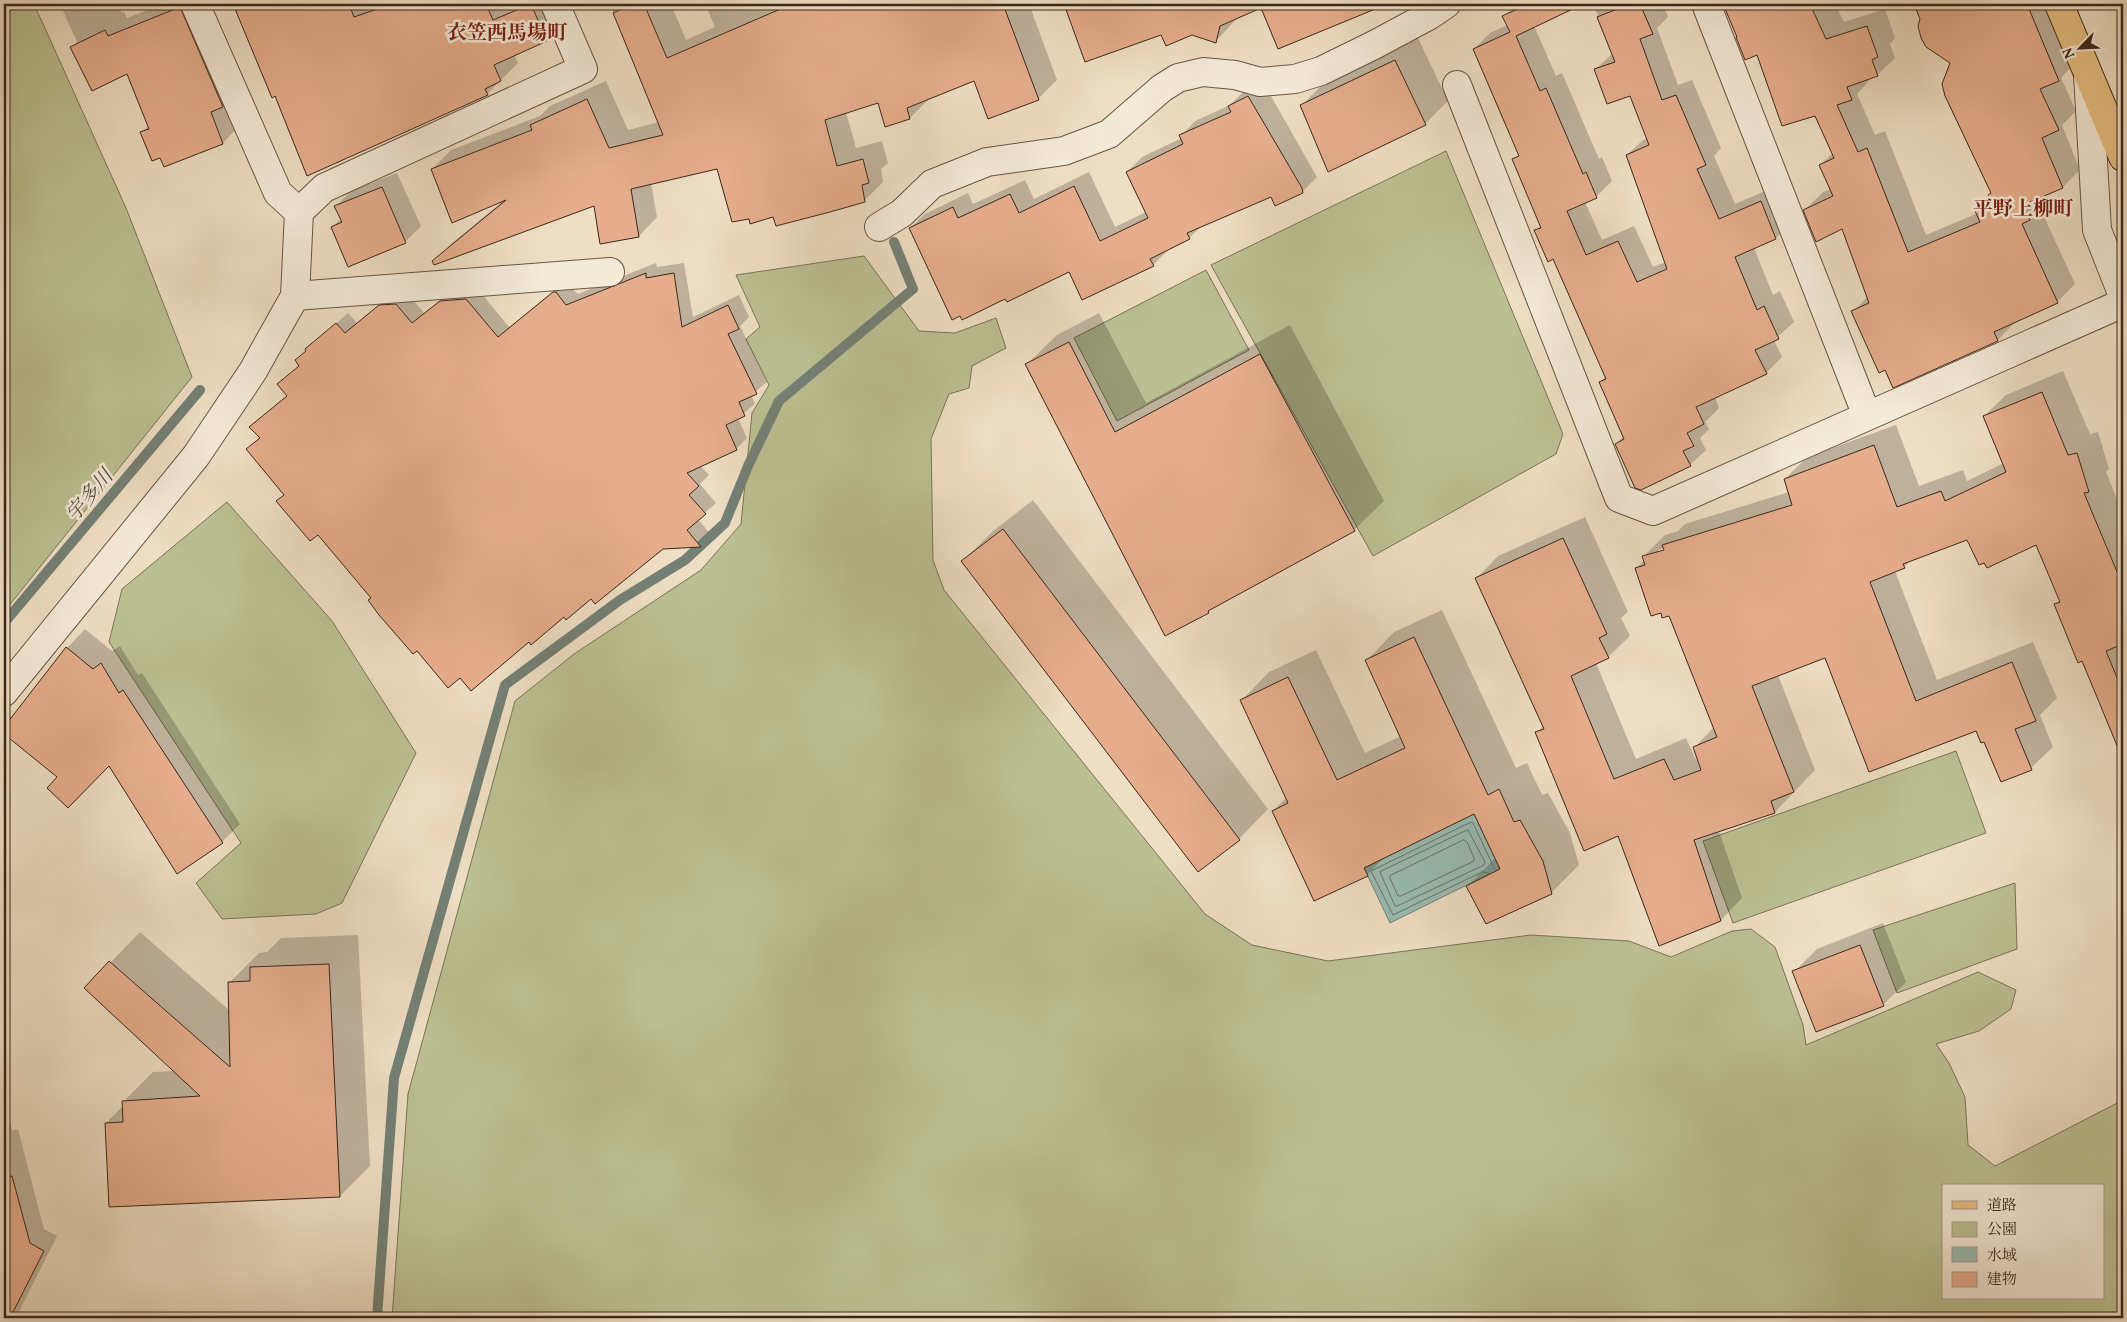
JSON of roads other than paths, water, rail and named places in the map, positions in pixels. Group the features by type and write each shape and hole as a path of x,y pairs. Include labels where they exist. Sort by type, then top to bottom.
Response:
{"main road":[{"path":"2059,4 2123,157"}],"street":[{"path":"195,4 278,193 299,212"},
{"path":"4,692 196,456 253,371 295,296 299,212 324,188 583,69 555,4"},
{"path":"879,227 902,213 932,184 987,162 1064,150 1109,134 1162,88 1178,78 1203,72 1260,82 1295,79 1321,71 1374,45 1430,15 1446,4"},
{"path":"1706,4 1867,416"},
{"path":"2087,69 2097,230 2123,296"},
{"path":"1457,85 1620,498 1653,511 2123,304"},
{"path":"295,296 610,272"}],"water":[{"path":"1474,814 1503,875 1485,876 1390,923 1364,868"}],"waterway":[{"path":"377,1318 394,1078 505,685 620,600 685,560 725,523 748,466 779,401 913,289 894,242"},
{"name":"宇多川","path":"4,623 200,390"}],"district":[{"name":"衣笠西馬場町","path":"507,32"},
{"name":"平野上柳町","path":"2023,208"}]}
